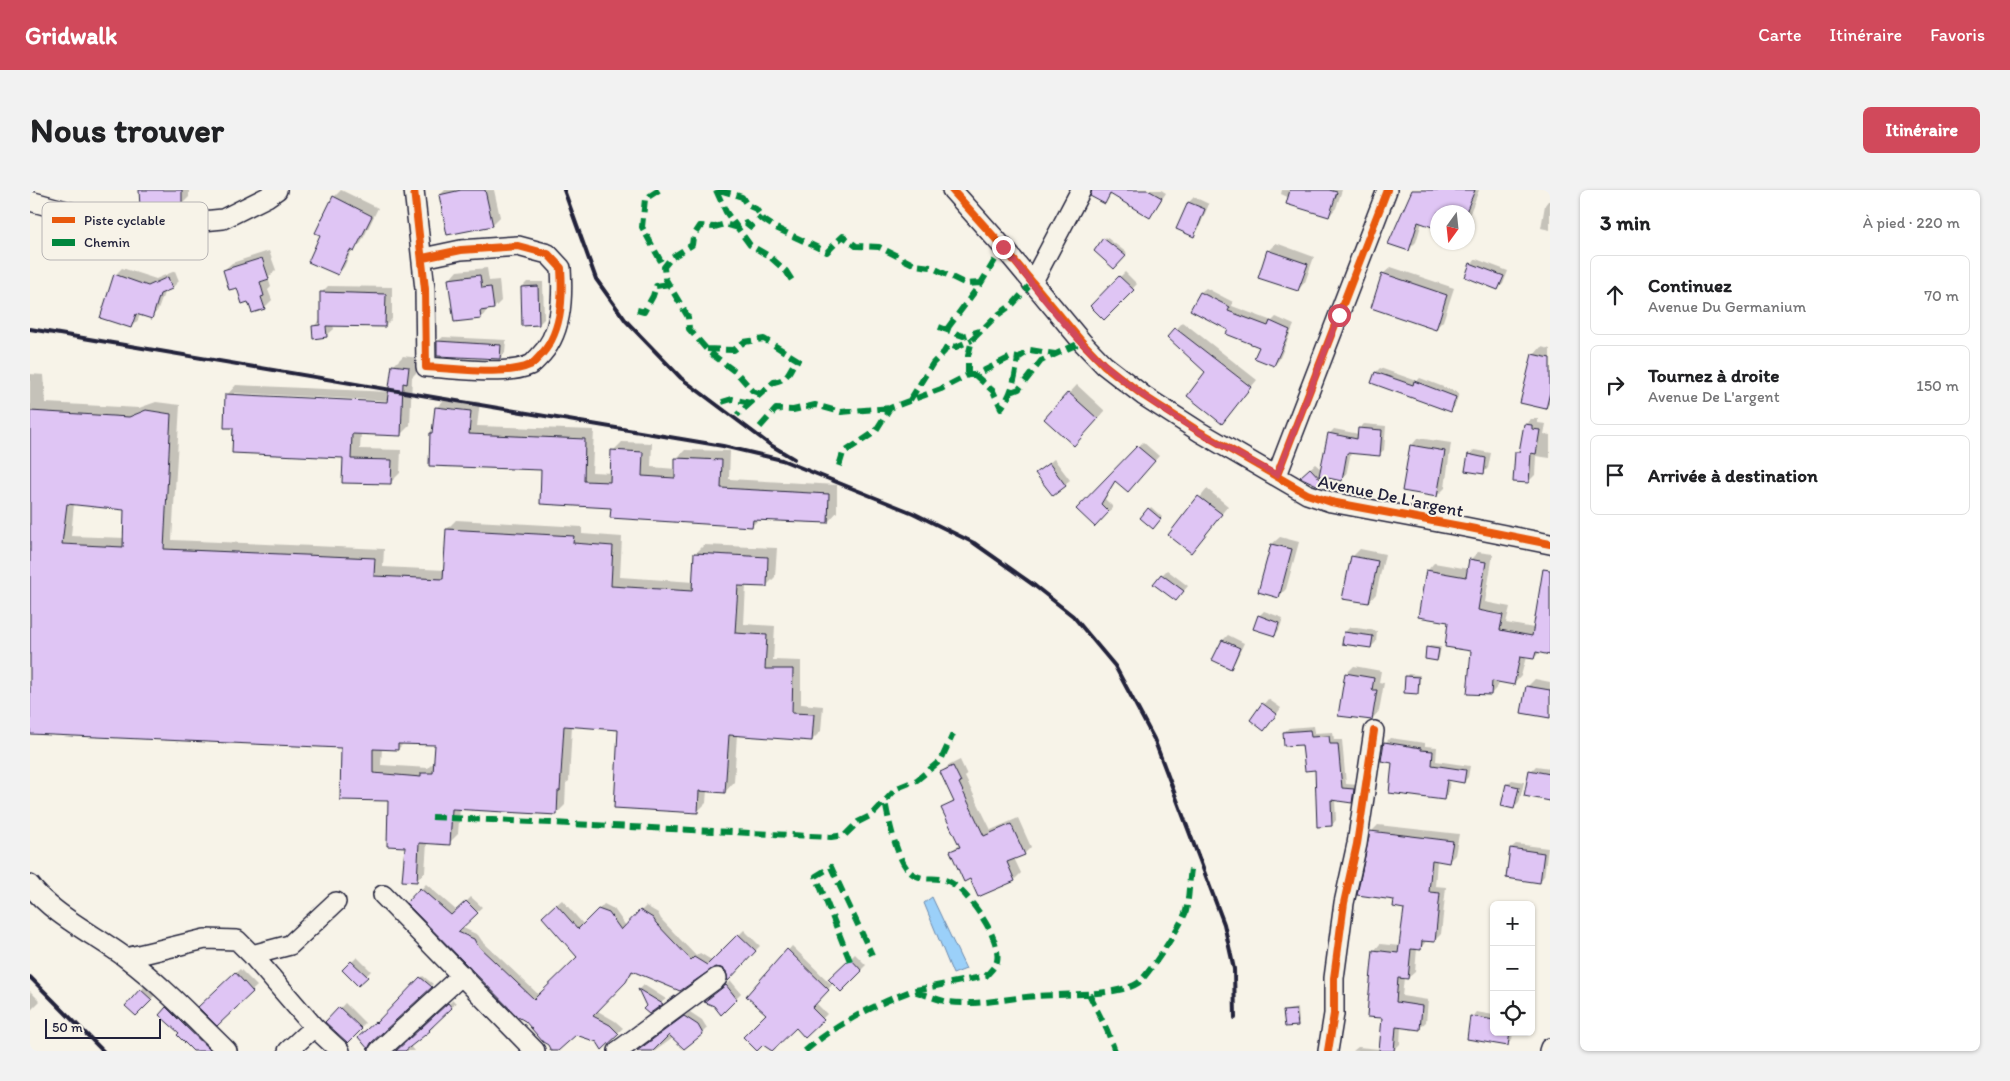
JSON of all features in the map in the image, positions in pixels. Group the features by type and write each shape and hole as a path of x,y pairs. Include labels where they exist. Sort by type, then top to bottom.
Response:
{"street":[{"path":"208,221 223,219 268,197 277,190"},
{"path":"414,190 425,289 426,366 506,370 530,365 546,350 558,324 563,291 562,268 548,254 518,246 461,250 422,258"},
{"name":"Avenue De L'argent","path":"952,190 1082,342 1104,365 1144,396 1200,432 1277,475 1306,494 1332,502 1465,526 1550,544"},
{"path":"1032,283 1081,190"},
{"path":"1277,475 1387,190"},
{"path":"1328,1051 1334,1014 1334,978 1344,904 1357,844 1374,731"},
{"path":"30,885 61,914 155,980 227,1051"},
{"path":"383,895 535,1051"},
{"path":"252,954 290,946 336,902"},
{"path":"126,958 205,939 238,940 314,1027 340,1051"},
{"path":"379,1051 462,975"},
{"path":"618,1051 717,978"},
{"path":"288,1051 314,1027"}],"water":[{"path":"932,897 966,969 953,974 924,903"}],"building":[{"path":"139,190 182,190 182,202 140,202"},
{"path":"461,190 485,190 493,226 447,235 439,195"},
{"path":"1092,190 1148,190 1162,198 1150,218 1110,194 1105,204 1090,196"},
{"path":"1290,190 1329,190 1337,192 1329,217 1286,204"},
{"path":"1412,190 1475,190 1469,205 1430,205 1430,226 1418,222 1409,251 1388,244"},
{"path":"333,196 372,216 354,252 350,250 338,275 308,262 320,235 315,233"},
{"path":"1188,202 1205,209 1194,237 1176,229"},
{"path":"1103,238 1126,256 1114,269 1094,251"},
{"path":"1267,250 1308,264 1298,291 1258,278"},
{"path":"262,258 269,279 260,282 264,296 261,297 265,309 252,313 248,302 242,304 237,288 229,290 223,270"},
{"path":"1470,263 1504,276 1498,290 1465,277"},
{"path":"1382,273 1447,295 1436,330 1371,308"},
{"path":"114,274 148,286 168,277 172,289 160,294 152,319 136,314 131,328 100,318"},
{"path":"480,275 482,288 491,287 494,309 480,311 481,319 454,322 448,279"},
{"path":"1119,276 1134,290 1104,320 1090,306"},
{"path":"538,286 539,325 522,326 521,287"},
{"path":"320,292 386,294 385,327 326,326 327,337 313,339 312,326 320,325"},
{"path":"1200,292 1230,307 1228,311 1268,326 1270,321 1290,330 1274,366 1254,358 1259,347 1226,334 1228,330 1190,310"},
{"path":"1175,328 1251,387 1222,424 1187,396 1205,372 1167,337"},
{"path":"437,341 501,345 500,359 437,356"},
{"path":"1532,354 1550,358 1550,392 1546,409 1520,403"},
{"path":"392,365 409,367 407,384 403,383 401,436 352,434 351,459 392,460 391,484 342,483 343,458 232,453 233,428 224,428 225,394 387,402"},
{"path":"1375,372 1413,385 1414,381 1456,397 1451,412 1371,383"},
{"path":"1068,392 1098,419 1074,446 1044,419"},
{"path":"435,407 471,411 469,434 585,439 584,481 610,482 611,450 643,452 642,476 675,478 675,458 722,460 721,488 829,494 828,523 753,520 752,527 610,518 611,508 540,504 541,470 429,466 430,433 432,433"},
{"path":"146,410 171,414 164,549 375,558 374,576 443,579 446,529 574,536 573,543 613,546 611,586 692,591 694,553 768,557 767,587 738,586 735,633 767,635 765,669 793,669 792,713 814,714 812,741 729,735 725,793 699,791 698,813 614,808 618,730 564,726 557,815 452,809 450,845 419,843 417,882 402,881 405,847 387,846 388,801 340,800 341,748 30,734 30,411 129,417","holes":["67,504 124,510 123,547 62,544","398,744 435,745 433,773 421,773 421,777 373,773 373,749 398,750"]},
{"path":"1524,424 1532,425 1532,429 1540,430 1536,454 1531,453 1529,483 1513,482 1515,452 1519,452"},
{"path":"1358,428 1382,430 1380,456 1347,453 1342,481 1319,476 1328,433 1357,439"},
{"path":"1410,445 1445,451 1437,497 1402,491"},
{"path":"1137,446 1155,461 1128,492 1115,481 1101,504 1109,512 1095,527 1076,509"},
{"path":"1468,454 1486,458 1484,474 1465,471"},
{"path":"1049,463 1066,486 1053,496 1035,473"},
{"path":"1310,468 1323,482 1319,486 1300,477"},
{"path":"1198,496 1222,514 1191,553 1168,535"},
{"path":"1148,508 1161,519 1153,529 1140,518"},
{"path":"1271,544 1292,549 1279,598 1258,592"},
{"path":"1351,556 1378,561 1369,603 1342,599"},
{"path":"1469,559 1486,562 1478,610 1503,615 1500,630 1532,636 1543,569 1550,570 1550,655 1536,652 1534,659 1520,657 1514,685 1492,681 1491,695 1467,694 1471,651 1445,647 1448,622 1418,617 1426,570 1466,577"},
{"path":"1161,574 1184,591 1176,601 1153,584"},
{"path":"1258,615 1279,623 1275,636 1253,629"},
{"path":"1344,632 1373,636 1371,648 1342,644"},
{"path":"1222,640 1240,648 1231,669 1212,660"},
{"path":"1426,647 1439,649 1437,661 1425,659"},
{"path":"1345,673 1374,678 1372,690 1377,690 1372,720 1338,716"},
{"path":"1405,676 1419,677 1418,694 1404,693"},
{"path":"1526,686 1550,690 1550,718 1521,713"},
{"path":"1262,703 1277,714 1264,731 1250,720"},
{"path":"1310,730 1311,737 1329,736 1330,744 1338,744 1342,788 1354,789 1352,803 1331,800 1332,826 1317,827 1315,770 1305,771 1302,745 1284,746 1283,732"},
{"path":"1384,742 1433,751 1432,765 1466,770 1464,783 1447,780 1444,800 1389,793 1392,763 1381,761"},
{"path":"953,766 984,836 1011,824 1025,855 1007,862 1015,881 978,897 970,879 964,882 950,851 960,847 941,808 954,802 940,772"},
{"path":"1529,770 1550,774 1550,801 1524,796"},
{"path":"1506,784 1519,787 1514,809 1501,806"},
{"path":"1370,831 1453,841 1449,863 1432,860 1429,892 1440,893 1435,942 1422,941 1421,950 1411,949 1408,979 1398,978 1396,1002 1422,1006 1420,1030 1396,1027 1394,1051 1379,1051 1382,1018 1367,1017 1373,950 1398,953 1404,909 1393,907 1394,900 1357,895"},
{"path":"1510,848 1544,853 1540,883 1506,878"},
{"path":"420,888 451,915 466,901 478,913 458,932 474,939 477,945 534,999 577,957 542,917 556,904 578,929 598,909 609,913 621,930 640,910 653,918 691,960 694,957 707,965 738,934 756,951 728,981 726,971 715,967 680,991 632,971 626,982 593,1016 610,1025 619,1034 602,1050 597,1042 576,1035 558,1051 551,1051 548,1045 543,1042 525,1021 518,1017 406,903"},
{"path":"787,949 829,990 812,1008 824,1020 805,1038 796,1028 772,1051 763,1045 757,1051 743,1037 766,1014 746,996"},
{"path":"850,958 862,971 841,992 828,979"},
{"path":"351,961 368,977 358,986 342,970"},
{"path":"235,972 253,992 217,1026 198,1007"},
{"path":"420,977 432,987 371,1043 368,1049 358,1037 376,1023"},
{"path":"726,985 737,999 721,1015 714,1006 704,1002"},
{"path":"140,989 152,1000 136,1016 125,1006"},
{"path":"638,989 663,1004 649,1014 643,1009 646,1006"},
{"path":"448,1003 452,1008 430,1031 405,1051 396,1051"},
{"path":"166,1007 211,1051 193,1051 177,1035 179,1033 159,1015"},
{"path":"339,1007 362,1029 348,1043 325,1022"},
{"path":"1296,1010 1298,1026 1285,1027 1283,1011"},
{"path":"684,1016 698,1025 703,1034 684,1049 669,1035 653,1051 637,1051"},
{"path":"1470,1016 1490,1019 1490,1036 1509,1036 1508,1046 1467,1039"}],"railway":[{"path":"564,190 596,279 626,321 681,378 769,444 794,459"},
{"path":"30,329 723,446 782,460 913,513 974,543 1035,586 1073,616 1115,666 1154,739 1224,924 1234,969 1235,1018"},
{"path":"30,977 103,1051"}],"marked path":[{"path":"659,190 645,199 642,227 664,267"},
{"path":"716,190 726,212 750,245 769,256 786,271 793,282"},
{"path":"719,190 742,197 747,205 756,209 764,220 776,228 827,252 843,236 856,246 879,247 915,265 931,267 966,284 981,283"},
{"path":"761,217 751,227 746,223 738,228 725,224 715,227 700,226 693,237 692,245 671,258 664,267 665,278 688,317 689,329 709,352 737,373 753,391 761,394"},
{"path":"947,329 981,283 1003,247"},
{"path":"968,375 968,356 972,340 995,317 1013,304 1032,283"},
{"path":"637,310 644,312 656,286 669,284"},
{"path":"939,327 963,336 980,331"},
{"path":"707,349 734,350 744,342 764,339 798,360 784,378 774,382 737,415"},
{"path":"910,400 933,363 948,345 956,347 972,340"},
{"path":"1011,392 1019,389 1041,361 1082,342"},
{"path":"839,466 843,453 875,432 890,408 941,389 968,375 975,375 1011,357 1018,358 1030,350 1055,354"},
{"path":"975,375 993,391 1001,408 1011,391 1018,358"},
{"path":"722,402 732,399 750,403"},
{"path":"760,427 776,409 793,410 815,405 841,412 890,408"},
{"path":"432,817 831,837 845,835 858,822 872,815 897,788 917,780 941,760 953,734"},
{"path":"805,1051 855,1016 911,991 986,976 997,961 997,952 989,929 966,895 950,882 919,877 910,872 905,866 894,839 885,801"},
{"path":"850,961 816,876 831,867 872,955"},
{"path":"916,992 949,1002 970,1003 1036,996 1089,994 1117,990 1138,983 1157,961 1183,918 1187,906 1191,869"},
{"path":"1089,994 1115,1051"}],"cycle path":[{"path":"414,190 425,289 426,367 464,370 508,370 532,364 546,349 556,328 562,292 561,268 548,254 518,246 461,250 423,258"},
{"path":"952,190 1003,247 1082,342 1104,365 1144,396 1200,432 1307,494 1331,502 1550,544"},
{"path":"1277,475 1387,190"},
{"path":"1328,1051 1334,1014 1334,978 1344,903 1357,844 1374,731"}],"route":[{"path":"1003,247 1070,328 1104,365 1144,396 1200,432 1277,475 1339,315"}]}
